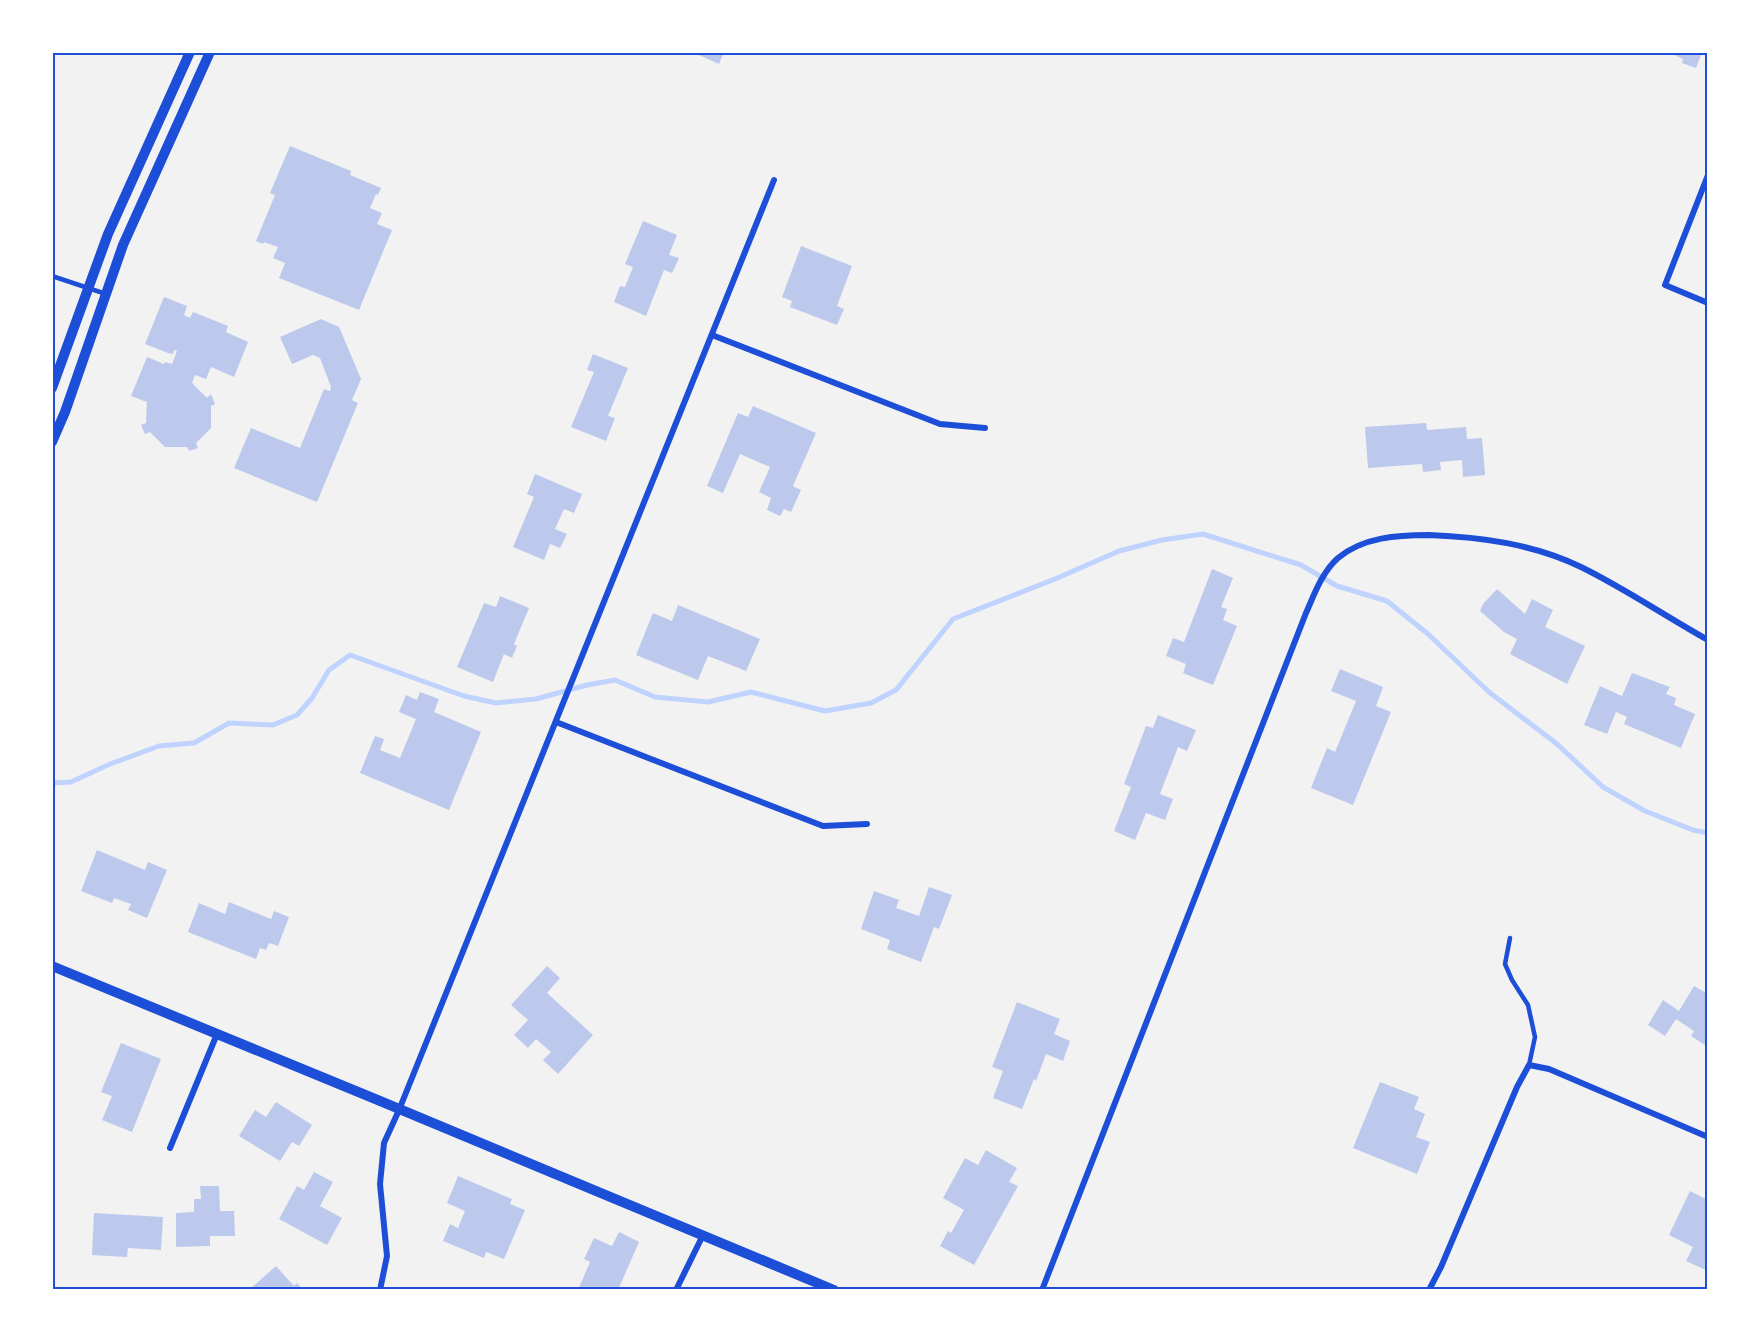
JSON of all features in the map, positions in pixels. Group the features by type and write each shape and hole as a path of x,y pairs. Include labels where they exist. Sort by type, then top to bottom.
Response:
{"street":[{"path":"52,388 108,234 190,52"},
{"path":"52,442 65,412 123,245 210,52"},
{"path":"1707,175 1665,285 1707,303"},
{"path":"380,1290 387,1256 380,1184 384,1143 774,180"},
{"path":"712,335 940,424 985,428"},
{"path":"1042,1290 1306,613 1318,585 1337,559 1368,542 1410,535 1483,539 1514,544 1579,566 1707,640"},
{"path":"556,722 823,826 867,824"},
{"path":"52,966 399,1110 517,1156 834,1290"},
{"path":"170,1148 217,1034"},
{"path":"1429,1290 1442,1267 1517,1087 1529,1065 1549,1069 1707,1137"},
{"path":"676,1290 703,1235"}],"lane":[{"path":"52,276 106,294"},
{"path":"1510,938 1505,964 1528,1005 1535,1037 1529,1065"}],"building":[{"path":"692,52 724,52 719,64"},
{"path":"1668,52 1702,52 1696,68 1682,63 1683,59"},
{"path":"290,146 351,171 350,175 381,188 370,208 382,213 377,224 392,230 359,310 279,278 285,263 273,258 278,247 256,241 275,195 270,193"},
{"path":"643,221 677,235 669,255 679,258 672,273 664,270 646,316 614,302 620,286 625,287 633,267 625,264"},
{"path":"801,246 852,266 837,306 844,309 837,325 790,307 792,301 782,297"},
{"path":"164,297 187,306 184,315 190,318 193,312 228,326 226,332 248,342 234,377 211,367 206,379 195,375 192,383 207,398 211,394 215,404 211,406 211,428 196,443 198,448 189,451 187,447 165,447 150,432 145,434 141,425 146,423 147,402 131,396 147,357 164,364 165,362 172,364 177,351 174,350 173,354 168,353 145,344"},
{"path":"321,319 339,327 361,379 352,400 358,403 317,502 234,468 251,428 300,448 324,389 330,391 331,387 320,358 313,355 292,364 280,337"},
{"path":"593,354 628,368 608,416 615,418 606,441 571,427 594,372 587,370"},
{"path":"753,406 816,433 793,486 801,490 791,512 784,509 780,516 767,510 771,498 759,492 770,467 740,454 723,493 707,486 738,413 748,417"},
{"path":"1426,423 1427,430 1466,427 1467,439 1482,438 1485,475 1463,477 1462,460 1440,462 1441,470 1423,472 1422,464 1368,468 1365,427"},
{"path":"535,474 582,494 574,513 564,509 555,529 567,534 560,548 550,544 544,560 513,547 534,497 527,494"},
{"path":"1212,569 1233,578 1221,607 1227,609 1223,620 1237,626 1213,685 1183,673 1186,664 1166,656 1173,638 1184,642"},
{"path":"1497,589 1525,614 1532,599 1553,610 1545,627 1585,646 1567,684 1510,654 1517,639 1504,632 1480,611 1483,604"},
{"path":"500,596 529,608 514,644 517,646 512,658 504,654 493,682 457,667 484,603 496,607"},
{"path":"678,605 760,639 746,671 708,656 698,680 636,655 653,613 672,621"},
{"path":"1340,669 1383,687 1376,706 1391,712 1353,805 1311,788 1327,748 1335,752 1356,701 1331,691"},
{"path":"1632,673 1670,687 1666,694 1676,698 1674,705 1695,714 1681,748 1624,724 1627,717 1616,712 1607,734 1584,725 1600,686 1622,696"},
{"path":"420,692 439,699 434,712 481,732 449,810 360,773 375,736 384,739 380,750 400,758 416,719 399,712 406,695 417,700"},
{"path":"1158,715 1196,730 1187,751 1178,747 1160,794 1173,799 1165,820 1146,813 1135,840 1114,831 1131,787 1124,784 1146,726 1153,728"},
{"path":"97,850 145,870 148,862 167,870 147,918 128,910 131,904 114,898 112,903 81,891"},
{"path":"929,887 952,895 939,929 934,927 921,962 887,949 890,940 861,929 874,891 899,900 896,908 919,916"},
{"path":"229,902 271,919 274,911 289,917 278,946 269,943 266,950 260,948 256,959 188,932 199,903 225,914"},
{"path":"547,966 560,978 547,993 593,1035 558,1074 543,1060 551,1052 536,1039 528,1048 514,1035 528,1020 511,1005"},
{"path":"1694,986 1708,994 1708,1047 1691,1036 1694,1031 1676,1019 1665,1036 1648,1025 1663,1000 1679,1011"},
{"path":"1017,1002 1060,1019 1054,1034 1070,1041 1063,1061 1046,1054 1022,1109 993,1098 1003,1071 992,1067"},
{"path":"121,1043 161,1059 132,1132 102,1120 112,1096 101,1092"},
{"path":"1380,1082 1419,1097 1414,1109 1425,1114 1416,1137 1430,1142 1417,1174 1353,1148"},
{"path":"276,1102 312,1125 299,1146 292,1142 280,1161 239,1136 255,1110 266,1117"},
{"path":"986,1150 1017,1168 1009,1182 1018,1186 974,1265 940,1246 948,1231 951,1233 964,1210 943,1198 965,1158 978,1165"},
{"path":"314,1172 333,1182 320,1206 342,1218 327,1245 279,1219 297,1186 304,1190"},
{"path":"458,1176 512,1199 510,1204 525,1210 504,1259 486,1252 484,1258 443,1241 450,1224 458,1228 465,1211 447,1203"},
{"path":"200,1186 219,1186 220,1211 234,1211 235,1236 210,1236 210,1246 176,1247 176,1213 194,1212 194,1199 201,1199"},
{"path":"1690,1191 1708,1200 1708,1271 1686,1261 1693,1247 1669,1235"},
{"path":"94,1213 163,1217 161,1250 128,1248 127,1257 92,1255"},
{"path":"619,1232 639,1242 618,1290 578,1290 590,1262 584,1259 594,1238 612,1246"},
{"path":"276,1266 294,1286 297,1283 303,1290 249,1290"}],"waterway":[{"path":"52,783 71,782 110,764 159,746 194,743 229,723 273,725 297,715 312,698 329,670 350,655 464,696 496,703 536,699 615,680 655,697 708,702 751,692 825,711 871,703 896,690 953,619 1119,551 1162,540 1203,534 1301,565 1337,586 1387,601 1428,634 1489,692 1557,744 1603,787 1645,811 1693,830 1708,833"}]}
